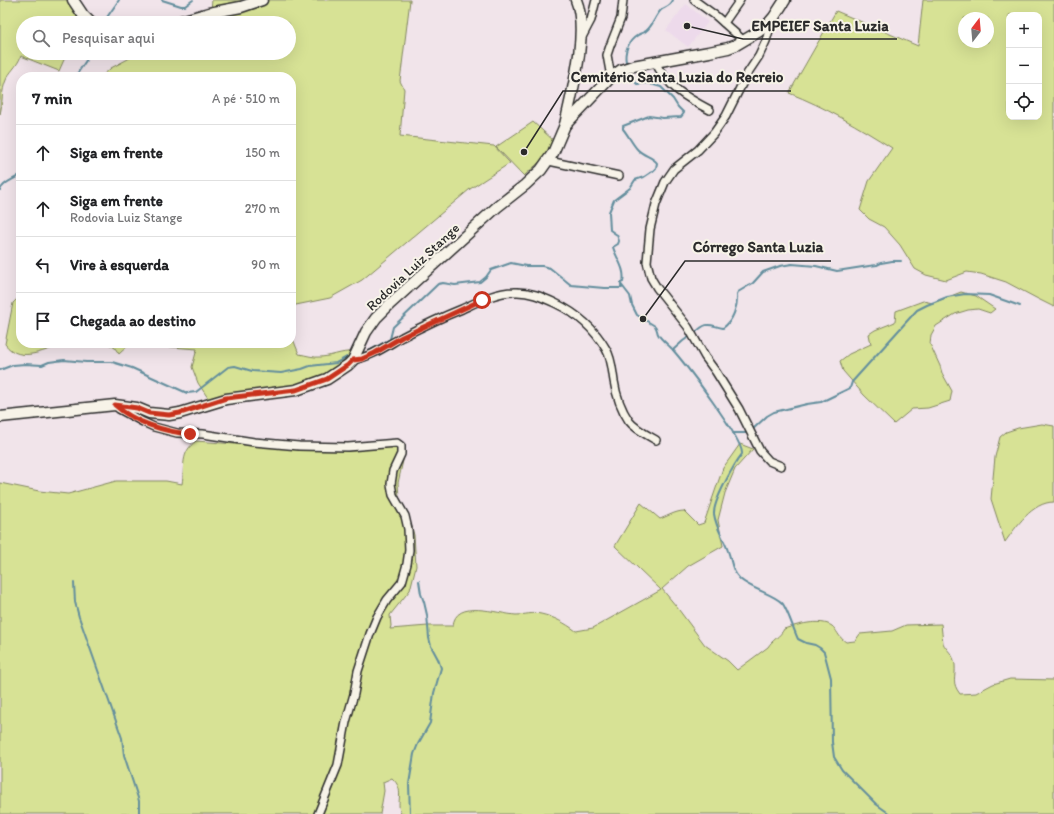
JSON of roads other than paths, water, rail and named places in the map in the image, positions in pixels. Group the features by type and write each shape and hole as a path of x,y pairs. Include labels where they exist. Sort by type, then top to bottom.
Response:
{"street":[{"path":"73,0 84,16"},
{"path":"198,16 242,7 262,0"},
{"path":"565,126 581,40 580,13 576,0"},
{"path":"581,40 591,20 596,0"},
{"path":"611,77 607,55 621,18 623,0"},
{"path":"694,0 724,23 744,41"},
{"path":"724,23 740,0"},
{"name":"Rodovia Luiz Stange","path":"0,417 115,405 169,415 180,413 226,398 296,390 327,379 353,360 366,332 376,318 390,304 497,207 525,186 549,161 565,126 611,77 621,70 633,66 728,48 744,41 772,20 785,0"},
{"path":"772,20 766,41 759,56 747,74 726,116 714,133 698,150 674,169 665,182 656,204 650,229 647,254 649,270 657,288 688,327 705,357 739,409 760,451 769,460 781,466"},
{"path":"654,62 664,79 677,91 710,110"},
{"path":"549,161 619,176"},
{"path":"353,360 362,359 402,337 450,314 498,294 514,292 535,294 573,312 589,327 606,348 610,358 620,403 629,421 635,427 656,440"},
{"path":"115,405 119,409 154,427 177,433 203,434 254,442 299,446 348,447 398,442 401,446 400,454 393,471 391,484 393,494 405,516 408,530 408,564 402,582 387,600 377,617 370,634 358,671 338,765 318,814"}],"waterway":[{"path":"108,16 119,0"},
{"path":"162,0 181,6 185,6 193,0"},
{"path":"626,62 626,51 632,40 639,34 645,32 659,12 673,0"},
{"path":"78,72 86,60"},
{"path":"620,283 623,282 624,277 613,247 618,244 619,241 617,235 610,230 609,212 614,200 630,188 635,180 644,177 653,171 656,168 657,163 638,150 623,129 623,126 649,116 663,118 681,117 684,113 661,87 647,83 637,84 629,72"},
{"path":"0,190 7,182 16,177"},
{"path":"695,333 705,325 723,328 727,325 734,313 738,292 753,283 763,272 780,266 792,264 816,266 837,271 877,265 892,261 901,261"},
{"path":"363,354 390,339 393,327 438,284 443,283 455,285 480,282 491,270 511,263 550,268 571,285 604,288 622,288 621,286"},
{"path":"620,283 630,296 632,305 637,315 656,327 659,336 671,348 701,385 734,434 742,454 729,474 720,492 714,514 716,524 726,547 733,569 737,576 745,583 782,603 798,639 815,645 824,652 831,678 832,742 834,757 842,770 876,804 890,814"},
{"path":"752,430 767,416 774,412 821,402 850,388 852,382 917,310 927,305 947,297 965,294 989,295 1020,306"},
{"path":"673,350 690,336"},
{"path":"0,370 13,365 42,365 49,362 64,360 112,362 132,368 187,393 196,392 228,367 235,366 252,371 281,373 310,366 336,363 347,357"},
{"path":"733,433 747,433"},
{"path":"410,814 409,784 414,754 430,723 434,693 441,668 431,646 427,615 419,581"},
{"path":"74,583 75,602 79,617 122,738 124,755 139,801 139,814"}],"place":[{"name":"EMPEIEF Santa Luzia","path":"687,26"},
{"name":"Cemitério Santa Luzia do Recreio","path":"524,152"},
{"name":"Córrego Santa Luzia","path":"643,319"}]}
